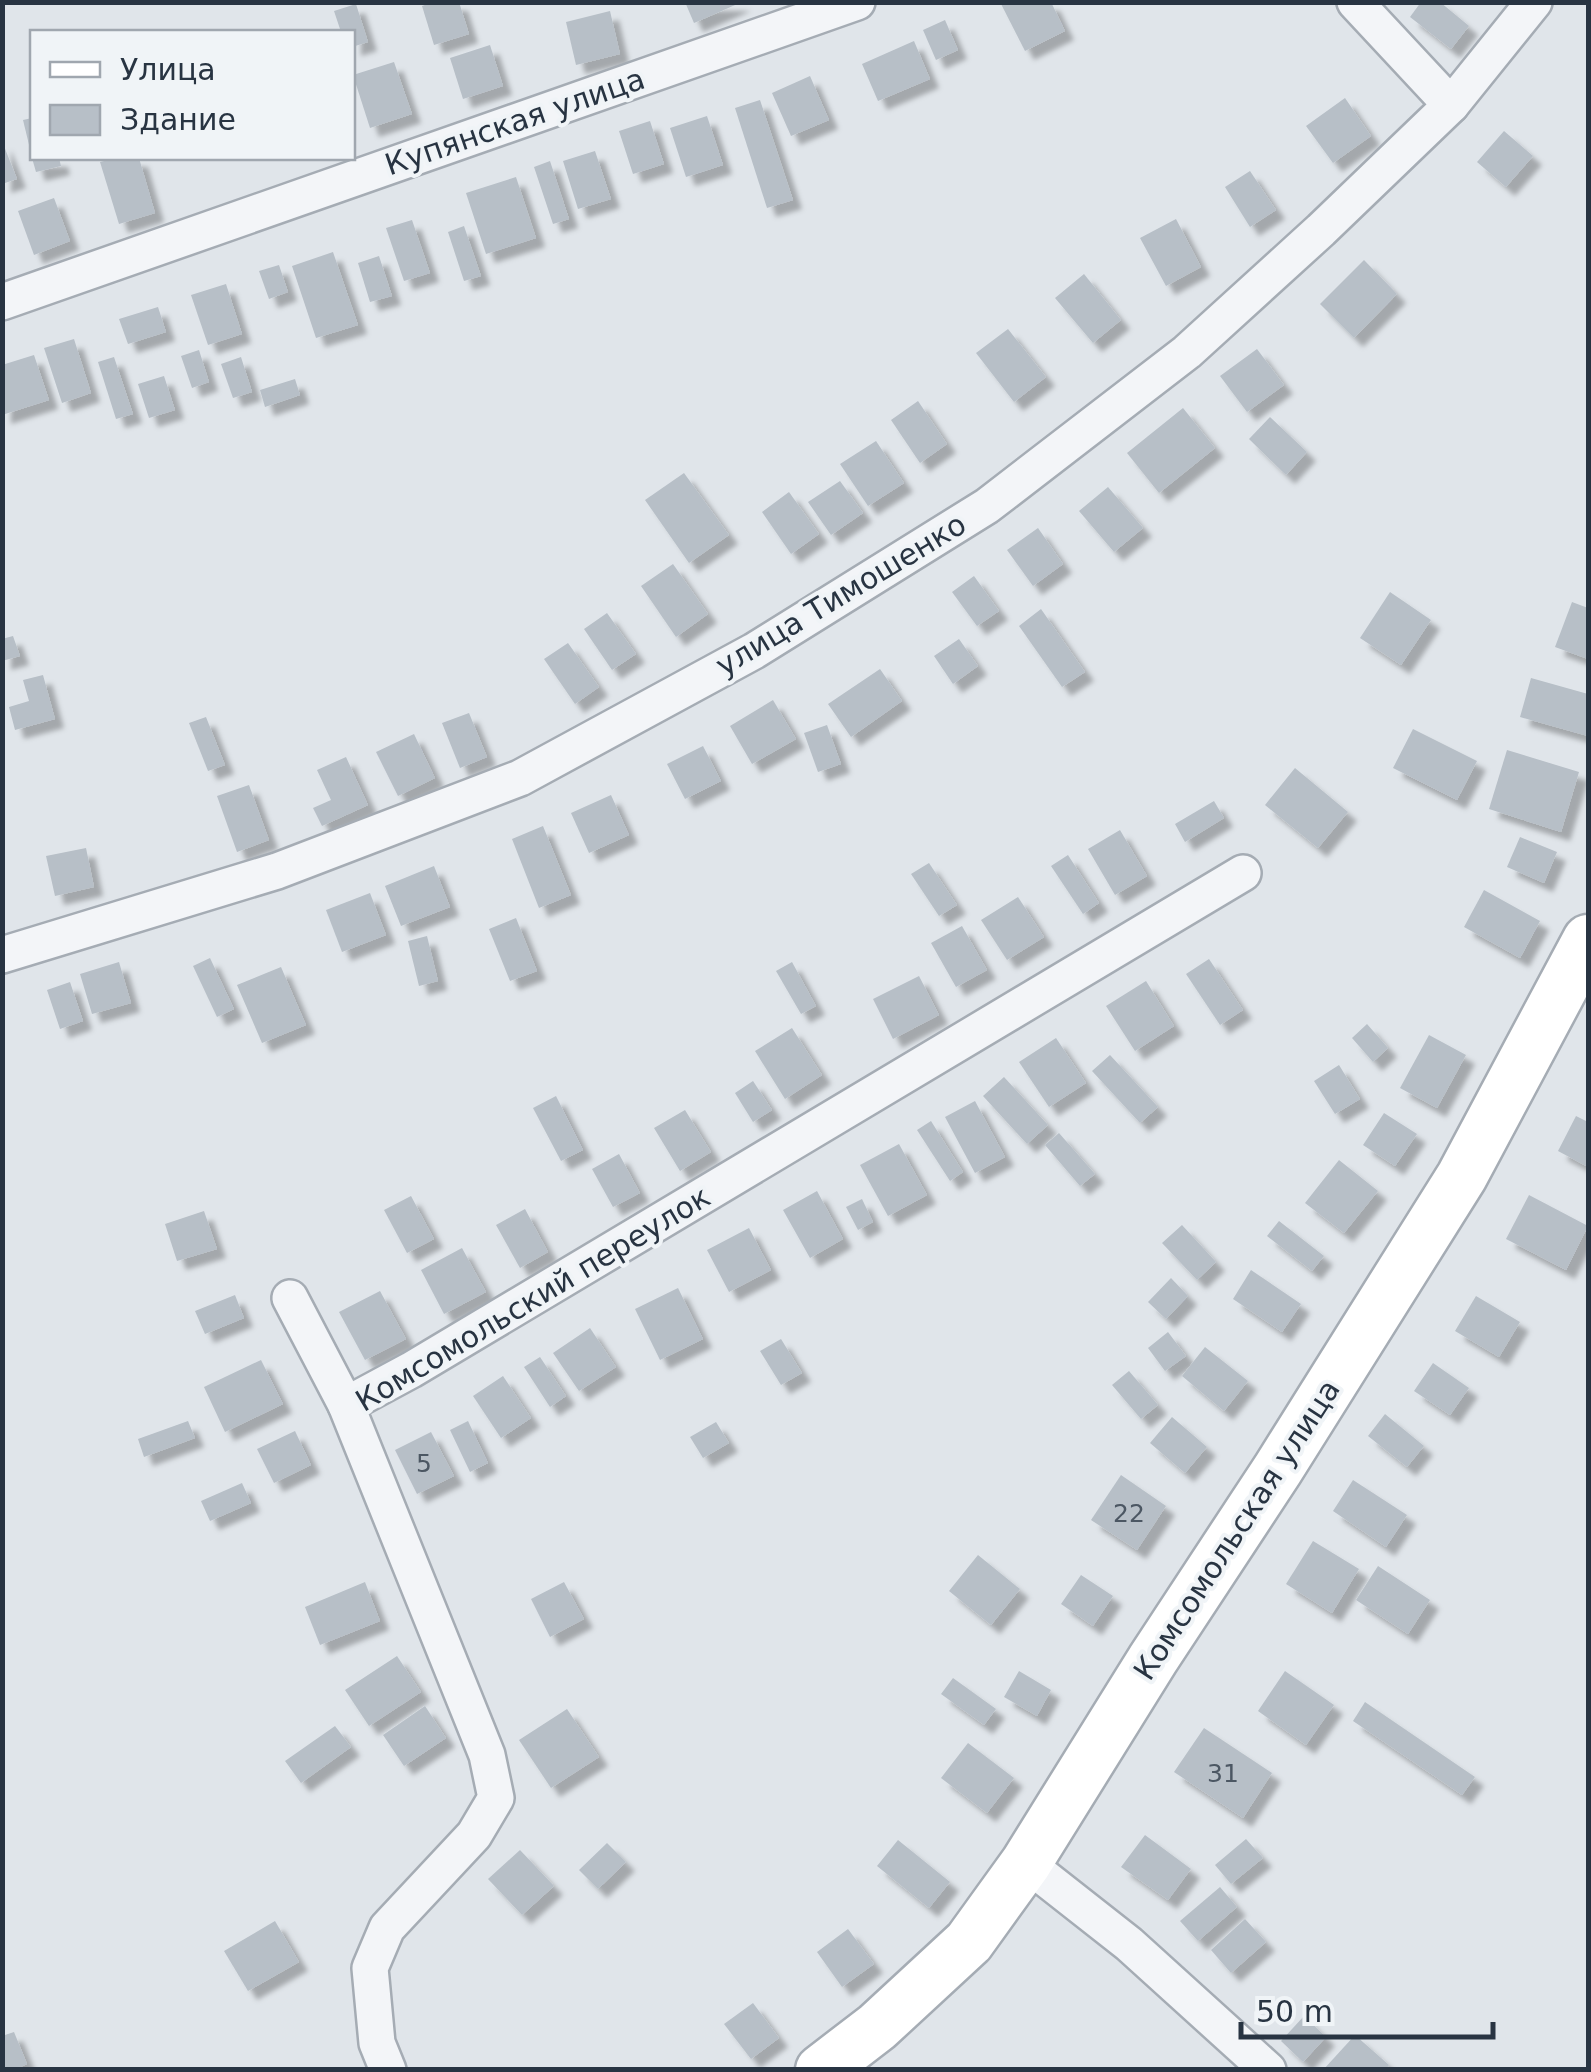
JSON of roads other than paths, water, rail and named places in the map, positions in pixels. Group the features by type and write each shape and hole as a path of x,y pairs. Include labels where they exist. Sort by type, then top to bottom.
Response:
{"street":[{"name":"Купянская улица","path":"2,302 857,2"},
{"path":"1356,2 1451,105"},
{"name":"улица Тимошенко","path":"2,954 277,871 520,778 754,651 988,506 1188,352 1321,230 1451,105 1534,2"},
{"name":"Комсомольский переулок","path":"388,2070 377,2043 370,1968 387,1928 474,1835 496,1798 487,1754 346,1405 428,1360 1243,873"},
{"name":"Комсомольская улица","path":"821,2070 877,2027 970,1942 1026,1863 1462,1176 1588,940"},
{"path":"290,1298 346,1405"},
{"path":"1026,1863 1129,1944 1268,2070"}]}
